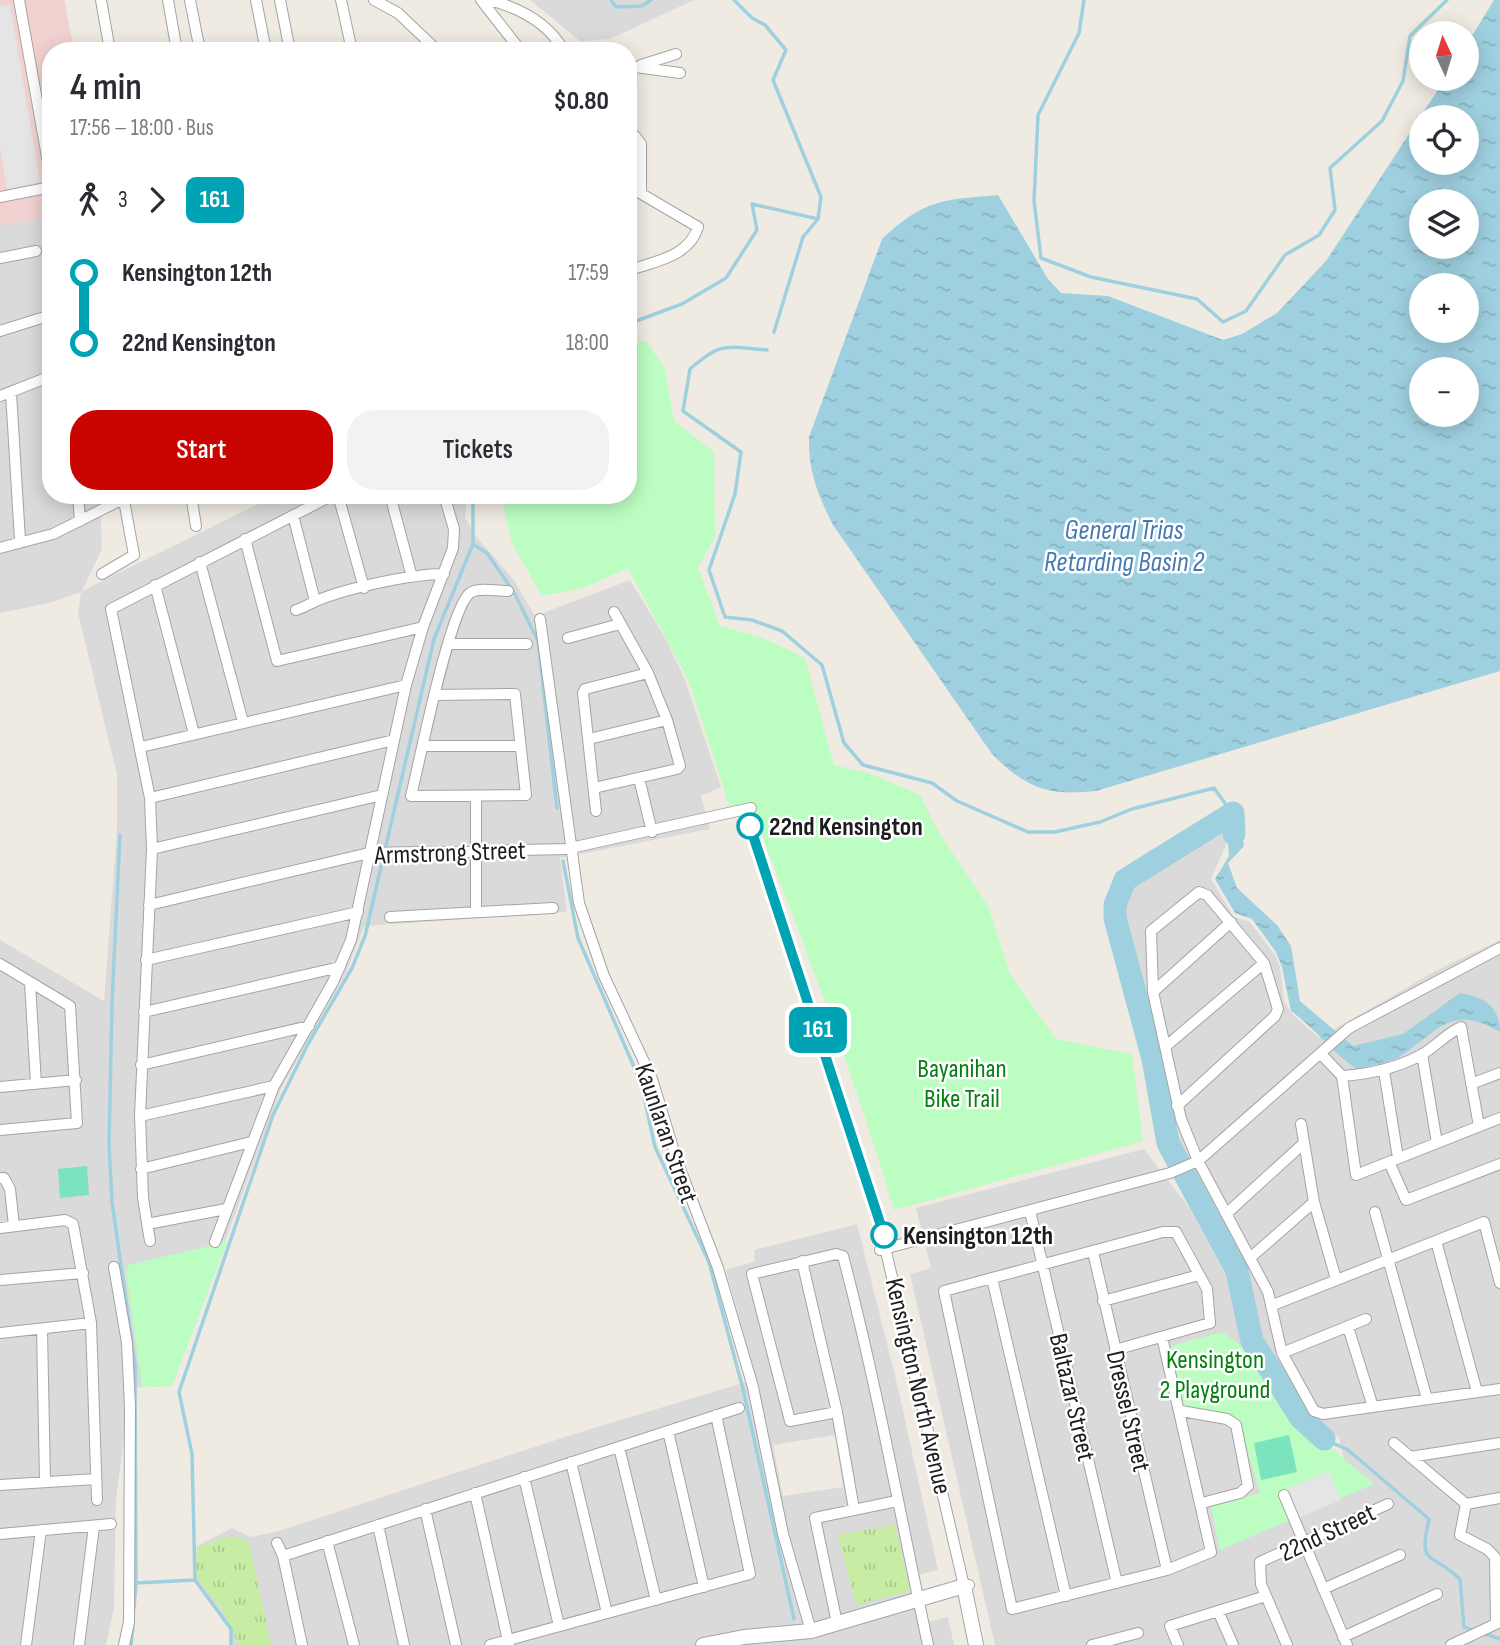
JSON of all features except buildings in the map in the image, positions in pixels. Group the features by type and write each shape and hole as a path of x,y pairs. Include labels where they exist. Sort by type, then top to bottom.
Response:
{"street":[{"path":"19,0 42,129"},
{"path":"101,0 108,42"},
{"path":"168,0 175,42"},
{"path":"190,0 198,42"},
{"path":"256,0 264,42"},
{"path":"280,0 288,42"},
{"path":"341,0 350,42"},
{"path":"374,0 398,13 429,42"},
{"path":"481,0 514,42"},
{"path":"489,0 514,6 554,32 559,42"},
{"path":"637,65 676,54"},
{"path":"637,67 680,73"},
{"path":"637,139 641,144 641,193"},
{"path":"0,197 42,189"},
{"path":"637,191 698,227 694,242 681,252 637,268"},
{"path":"0,258 36,251"},
{"path":"0,331 42,318"},
{"path":"20,540 6,395 42,380"},
{"path":"79,504 80,520"},
{"path":"0,548 20,540 53,534 110,504"},
{"path":"102,574 134,555 124,504"},
{"path":"192,504 196,526"},
{"path":"150,1241 141,1169 140,1116 152,849 150,799 111,609 155,584 318,504"},
{"path":"339,504 364,588"},
{"path":"392,504 412,577"},
{"path":"215,1242 274,1086 340,967 358,912 374,852 382,795 406,685 423,627 455,539 446,504"},
{"path":"293,516 315,601"},
{"path":"245,539 277,662 423,627"},
{"path":"200,562 243,722"},
{"path":"296,610 315,601 364,588 412,577 444,574"},
{"path":"155,584 194,734"},
{"path":"434,695 515,694 526,795 411,796 434,695 448,644 470,593 508,591"},
{"path":"594,788 677,769 680,766 667,720 648,673 614,612"},
{"name":"Kaunlaran Street","path":"540,619 579,903 592,945 652,1079 677,1161 718,1268 752,1387 805,1635"},
{"path":"568,638 620,624"},
{"path":"448,644 527,645"},
{"path":"596,811 583,693 590,688 648,673"},
{"path":"141,747 406,685"},
{"path":"589,739 667,720"},
{"path":"150,799 394,740"},
{"path":"423,746 520,746"},
{"path":"639,778 652,832"},
{"path":"152,849 382,795"},
{"path":"476,796 476,912"},
{"name":"Armstrong Street","path":"149,905 374,852 570,848 748,809"},
{"name":"Kensington North Avenue","path":"748,809 874,1200 883,1249 968,1586 976,1645"},
{"path":"1177,1106 1275,1016 1278,1009 1264,963 1207,895 1199,892 1156,926 1151,931 1150,940 1153,992 1177,1106 1196,1162 1273,1305 1282,1353 1318,1413 1500,1389"},
{"path":"390,917 553,908"},
{"path":"146,960 358,912"},
{"path":"1153,992 1231,922"},
{"path":"883,1249 1170,1173 1196,1162 1349,1028 1500,948"},
{"path":"1165,1047 1264,963"},
{"path":"0,964 66,1001 70,1006 77,1123 0,1130"},
{"path":"144,1012 340,967"},
{"path":"30,983 36,1084"},
{"path":"141,1065 309,1026"},
{"path":"1342,1076 1384,1071 1422,1054 1448,1033 1461,1027 1479,1126"},
{"path":"1324,1052 1342,1076 1356,1175 1500,1118"},
{"path":"1422,1054 1437,1143"},
{"path":"1384,1071 1393,1160 1406,1200 1500,1164"},
{"path":"1471,1084 1500,1073"},
{"path":"0,1087 76,1080"},
{"path":"140,1116 274,1086"},
{"path":"1301,1124 1314,1202 1336,1279"},
{"path":"141,1169 251,1142"},
{"path":"1226,1214 1304,1143"},
{"path":"0,1178 4,1178 9,1189 14,1226"},
{"path":"1250,1258 1314,1202"},
{"path":"147,1224 226,1209"},
{"name":"Baltazar Street","path":"1030,1211 1117,1583"},
{"path":"1375,1212 1427,1399"},
{"path":"0,1228 70,1221 83,1273 91,1323 97,1500"},
{"path":"1273,1305 1484,1222 1500,1283"},
{"path":"1115,1350 1162,1336 1210,1323 1207,1289 1176,1232 1163,1232 944,1291 1012,1609 1167,1570 1211,1552 1162,1336"},
{"path":"1436,1241 1477,1392"},
{"name":"Dressel Street","path":"1093,1252 1167,1570"},
{"path":"837,1412 790,1421 752,1274 836,1254 843,1256 887,1436 897,1501 928,1645"},
{"path":"802,1261 837,1412 854,1509"},
{"path":"114,1267 127,1343 130,1408 129,1622 124,1645"},
{"path":"0,1280 83,1273"},
{"path":"1103,1301 1199,1275"},
{"path":"992,1278 1066,1597"},
{"path":"1282,1353 1366,1319"},
{"path":"0,1333 91,1323"},
{"path":"1348,1327 1373,1407"},
{"path":"42,1329 45,1482"},
{"path":"283,1556 739,1408"},
{"path":"1181,1411 1227,1419 1236,1425 1248,1486 1240,1493 1202,1503"},
{"path":"490,1645 508,1643 559,1626 750,1574 716,1415"},
{"path":"668,1431 704,1587"},
{"path":"1394,1443 1466,1504"},
{"path":"1410,1457 1500,1443"},
{"path":"619,1447 656,1600"},
{"path":"571,1462 607,1613"},
{"path":"524,1477 559,1626"},
{"path":"0,1485 96,1479"},
{"path":"475,1493 508,1643"},
{"path":"1284,1495 1345,1641 1437,1594"},
{"path":"1466,1504 1500,1498"},
{"path":"837,1623 815,1518 897,1501"},
{"name":"22nd Street","path":"1266,1596 1261,1584 1260,1562 1388,1504"},
{"path":"1451,1645 1495,1625 1497,1557 1460,1535 1466,1504"},
{"path":"425,1509 456,1645"},
{"path":"0,1534 111,1524"},
{"path":"378,1525 404,1645"},
{"path":"79,1645 94,1526"},
{"path":"26,1645 41,1530"},
{"path":"327,1541 354,1645"},
{"path":"277,1543 283,1556 302,1645"},
{"path":"1323,1589 1400,1555"},
{"path":"703,1645 744,1637 805,1635 837,1623 968,1586"},
{"path":"1178,1645 1170,1626 1266,1596 1287,1645"},
{"path":"1218,1611 1233,1645"},
{"path":"1092,1645 1124,1641 1138,1633"}],"shaded area":[{"path":"0,0 64,0 72,42 42,42 42,504 100,504 102,549 82,591 258,504 466,504 465,517 474,534 513,579 535,616 630,580 667,641 685,680 721,787 701,796 710,829 560,858 567,912 364,926 346,973 281,1089 172,1386 126,1388 127,1416 116,1499 114,1607 106,1645 0,1645 0,940 104,1001 117,830 117,775 78,613 81,592 49,603 0,613"},
{"path":"0,0 64,0 72,42 42,42 42,218 0,226"},
{"path":"530,0 694,0 610,39 580,41"},
{"path":"10,5 40,182 7,189 0,148 0,6"},
{"path":"1220,830 1229,838 1211,879 1234,917 1250,922 1275,955 1280,967 1284,1001 1292,1014 1319,1038 1439,969 1500,940 1500,1645 995,1645 910,1274 931,1268 916,1208 1144,1149 1190,1209 1231,1285 1242,1339 1296,1430 1330,1447 1344,1459 1339,1437 1319,1431 1307,1417 1255,1338 1246,1281 1174,1147 1141,987 1117,910 1128,885 1167,858"},
{"path":"857,1224 898,1388 938,1570 918,1575 928,1622 948,1617 954,1645 231,1645 231,1629 195,1580 197,1546 232,1528 250,1537 279,1531 574,1434 756,1379 726,1270 755,1261 754,1250","holes":["835,1435 843,1487 783,1496 773,1445"]},
{"path":"1329,1471 1341,1500 1289,1522 1277,1493"}],"green space":[{"name":"Bayanihan Bike Trail","path":"645,340 665,368 674,421 714,452 715,537 698,568 720,626 763,638 805,658 834,765 869,773 920,795 938,831 988,906 1010,974 1056,1039 1132,1054 1143,1141 894,1210 826,1005 749,803 730,808 688,679 628,568 583,588 542,596 512,543 503,504 637,504 637,343"},
{"path":"87,1166 89,1195 60,1198 58,1169"},
{"path":"227,1242 172,1386 142,1387 126,1272 128,1265"},
{"name":"Kensington 2 Playground","path":"1222,1332 1250,1352 1296,1430 1330,1447 1374,1484 1220,1550 1211,1506 1260,1493 1239,1420 1183,1406 1171,1346"},
{"path":"1289,1435 1297,1472 1261,1480 1254,1443"},
{"path":"895,1525 910,1591 856,1605 838,1535"},
{"path":"227,1536 244,1539 250,1546 271,1645 239,1645 223,1611 196,1577 197,1548"}],"water":[{"name":"General Trias Retarding Basin 2","path":"1494,0 1500,0 1500,671 1096,791 1051,791 1016,775 992,754 833,525 815,482 810,461 809,437 882,239 910,216 935,204 962,198 998,195 1048,279 1061,293 1108,296 1223,340 1242,334 1277,313 1326,261 1409,134 1409,175 1479,175 1479,105 1428,105 1437,91 1479,91 1479,24"},
{"path":"1225,803 1235,804 1244,846 1228,863 1237,888 1277,925 1291,946 1300,1001 1353,1046 1403,1034 1460,993 1489,1004 1497,1015 1500,1032 1471,1020 1459,1020 1439,1028 1404,1054 1388,1062 1357,1069 1340,1056 1291,1011 1282,967 1276,952 1252,919 1235,913 1215,879 1229,856"}],"waterway":[{"path":"611,0 616,7 642,6 651,0"},
{"path":"734,0 752,18 765,25 786,50 773,80 821,197 818,219 803,237 774,332"},
{"path":"1084,0 1079,33 1038,115 1034,201 1041,258 1091,277 1197,299 1223,322 1246,311 1285,255 1319,235 1335,210 1330,168 1382,121 1403,81 1410,36 1447,0"},
{"path":"637,321 682,304 726,278 757,230 752,204 818,219"},
{"path":"767,350 725,348 710,354 690,369 683,411 741,452 735,494 709,570 725,617 752,620 782,631 822,665 844,743 863,765 932,783 957,801 1028,832 1055,832 1100,822 1132,809 1214,788 1227,806"},
{"path":"473,504 473,544 487,553 515,594 538,641 557,808"},
{"path":"231,1645 231,1629 195,1580 192,1454 179,1392 273,1115 308,1044 352,968 365,936 434,639 473,544"},
{"path":"1234,834 1233,813 1125,880 1115,905 1115,918 1153,1059 1168,1143 1237,1271 1252,1341 1301,1418 1324,1439"},
{"path":"120,835 109,1145 112,1202 135,1364 136,1583"},
{"path":"563,861 578,938 641,1083 655,1147 709,1262 743,1389 794,1619"},
{"path":"1324,1439 1348,1450 1429,1519 1426,1551 1460,1579 1464,1627 1475,1631"},
{"path":"134,1608 136,1583 195,1580"},
{"path":"131,1645 133,1626"},
{"path":"1482,1633 1500,1639"}],"bus line":[{"name":"161","path":"750,826 884,1235"}],"place":[{"name":"22nd Kensington","path":"750,826"},
{"name":"Kensington 12th","path":"884,1235"}]}
